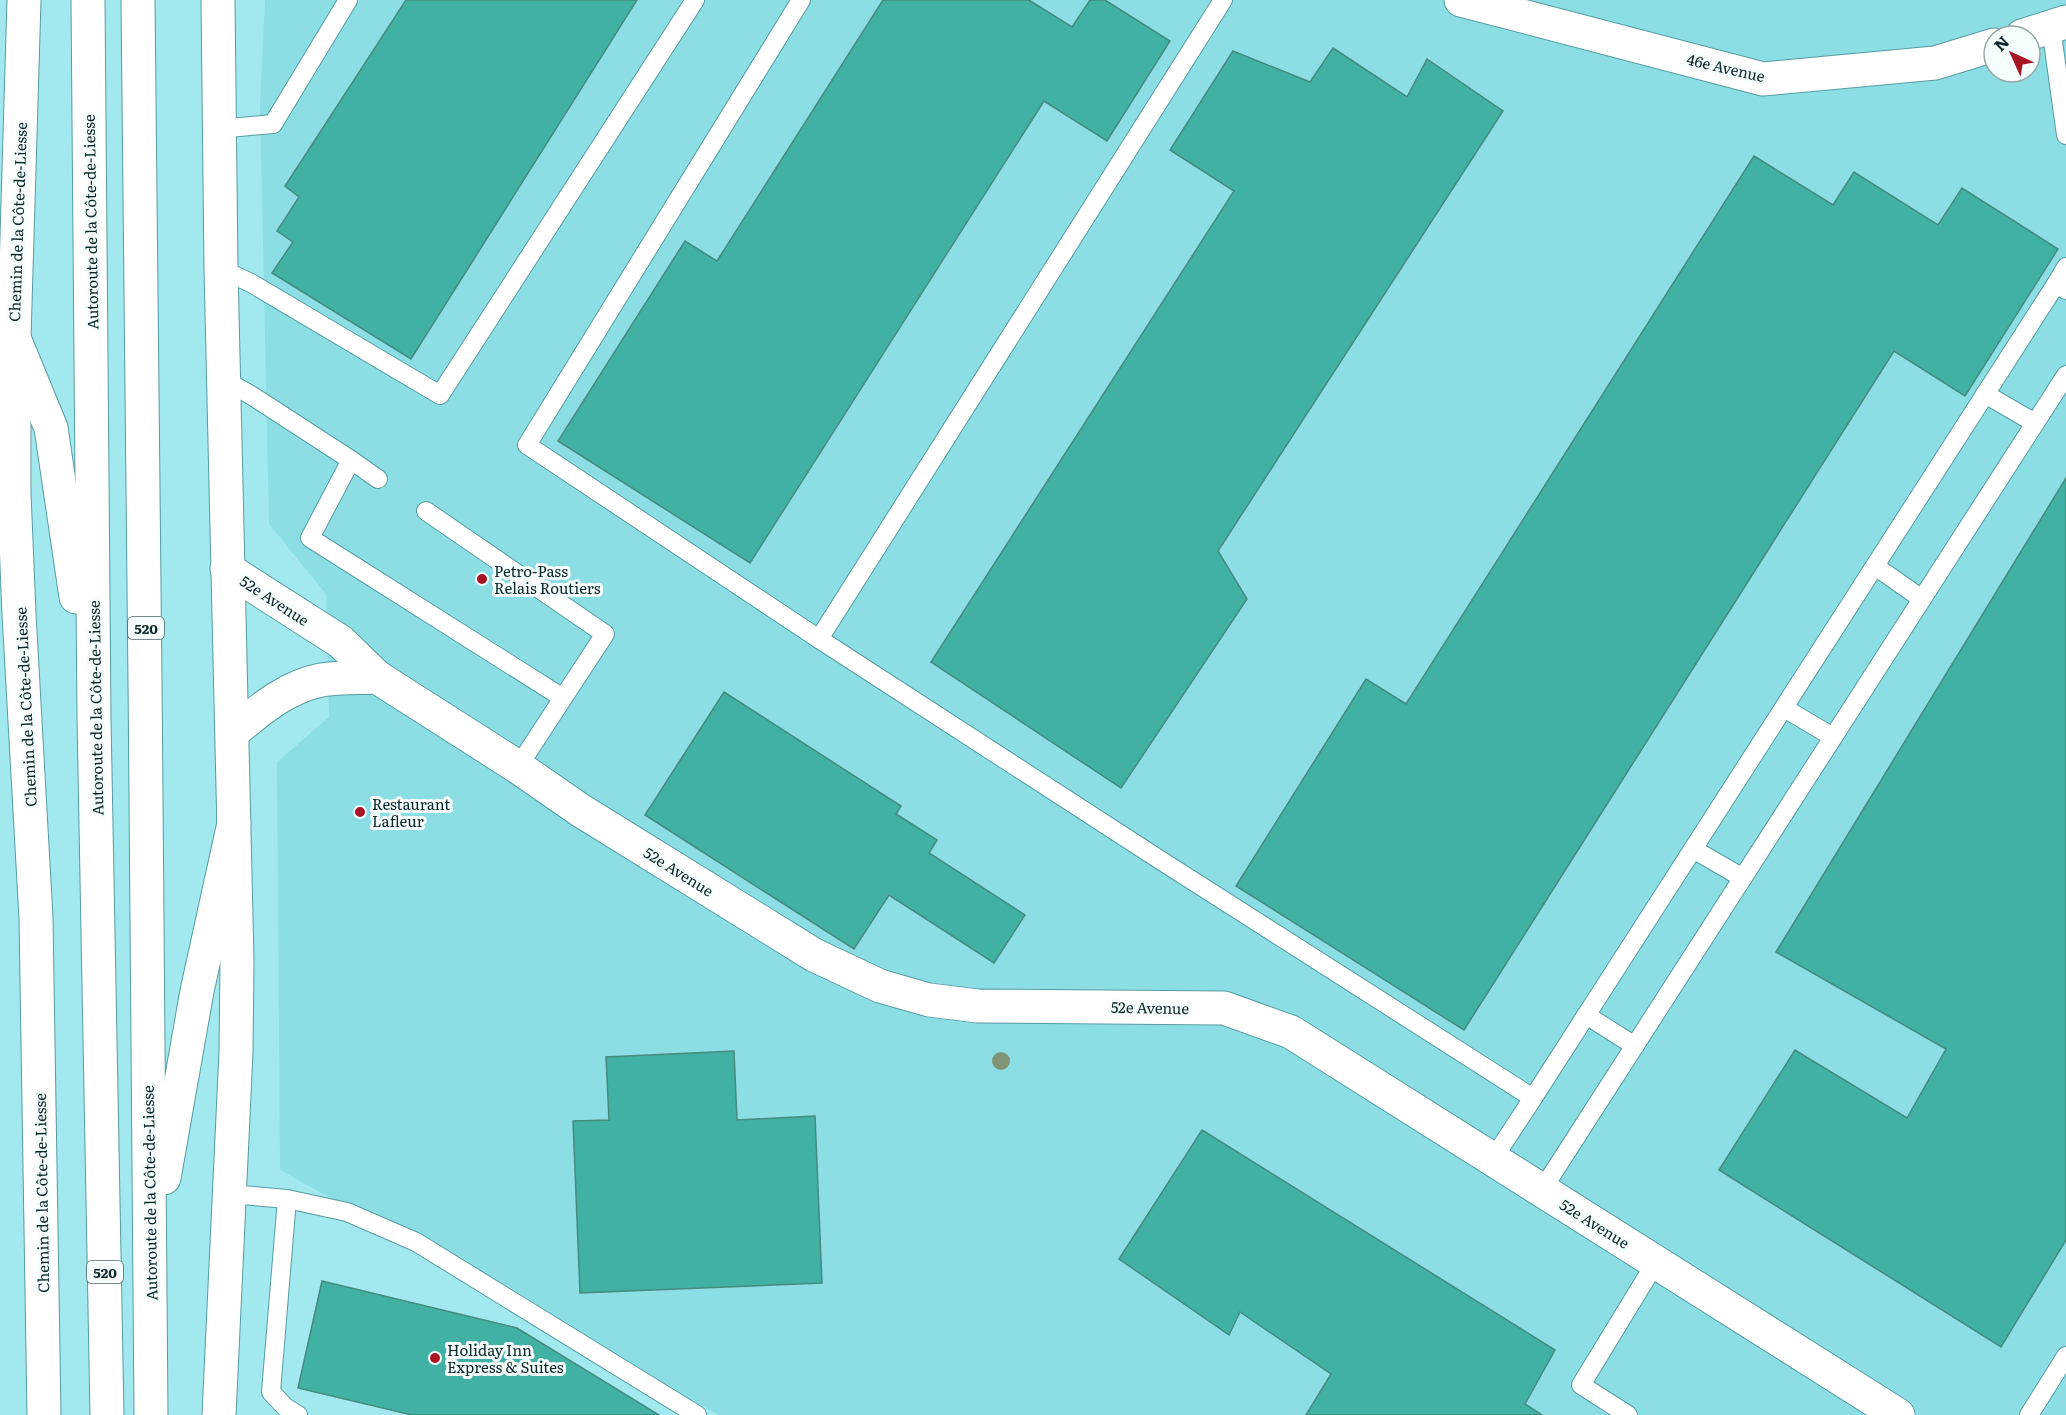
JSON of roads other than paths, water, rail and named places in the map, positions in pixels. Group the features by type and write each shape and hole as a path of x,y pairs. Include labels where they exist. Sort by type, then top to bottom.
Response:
{"main road":[{"name":"Chemin de la Côte-de-Liesse","path":"24,0 14,338 14,493 36,918 45,1415"},
{"name":"Autoroute de la Côte-de-Liesse","path":"88,0 94,718 107,1415"},
{"name":"Autoroute de la Côte-de-Liesse","path":"138,0 147,767 146,943 151,1415"},
{"path":"218,0 223,379 237,961 230,1194 219,1415"},
{"name":"46e Avenue","path":"1461,0 1763,79 1935,63 1982,49"},
{"path":"14,338 51,428 94,718"},
{"name":"52e Avenue","path":"227,569 341,642 377,677 518,767 580,810 814,955 880,986 929,1000 978,1006 1224,1008 1292,1032 1898,1415"},
{"path":"233,732 274,700 302,686 321,680 377,677"},
{"path":"150,1256 197,991 234,823"}],"lane":[{"path":"219,129 273,124 348,0"},
{"path":"221,269 250,283 440,395 695,0"},
{"path":"801,0 527,445 819,639 1147,852 1533,1098"},
{"path":"819,639 1223,0"},
{"path":"2046,28 2066,135"},
{"path":"1493,1159 1985,394 2061,287 2066,267"},
{"path":"1542,1190 2066,375"},
{"path":"223,379 378,479"},
{"path":"1985,394 2035,423"},
{"path":"351,460 310,538 563,698"},
{"path":"426,510 605,634 518,767"},
{"path":"1875,566 1923,599"},
{"path":"1784,708 1833,737"},
{"path":"1693,849 1743,878"},
{"path":"1586,1015 1635,1046"},
{"path":"230,1194 287,1199 347,1212 416,1242 696,1415"},
{"path":"287,1199 272,1392 285,1407 298,1415"},
{"path":"1628,1415 1581,1385 1656,1262"},
{"path":"2029,1415 2066,1356"}],"place":[{"name":"Petro-Pass Relais Routiers","path":"482,579"},
{"name":"Restaurant Lafleur","path":"360,812"},
{"name":"Holiday Inn Express & Suites","path":"435,1358"}]}
